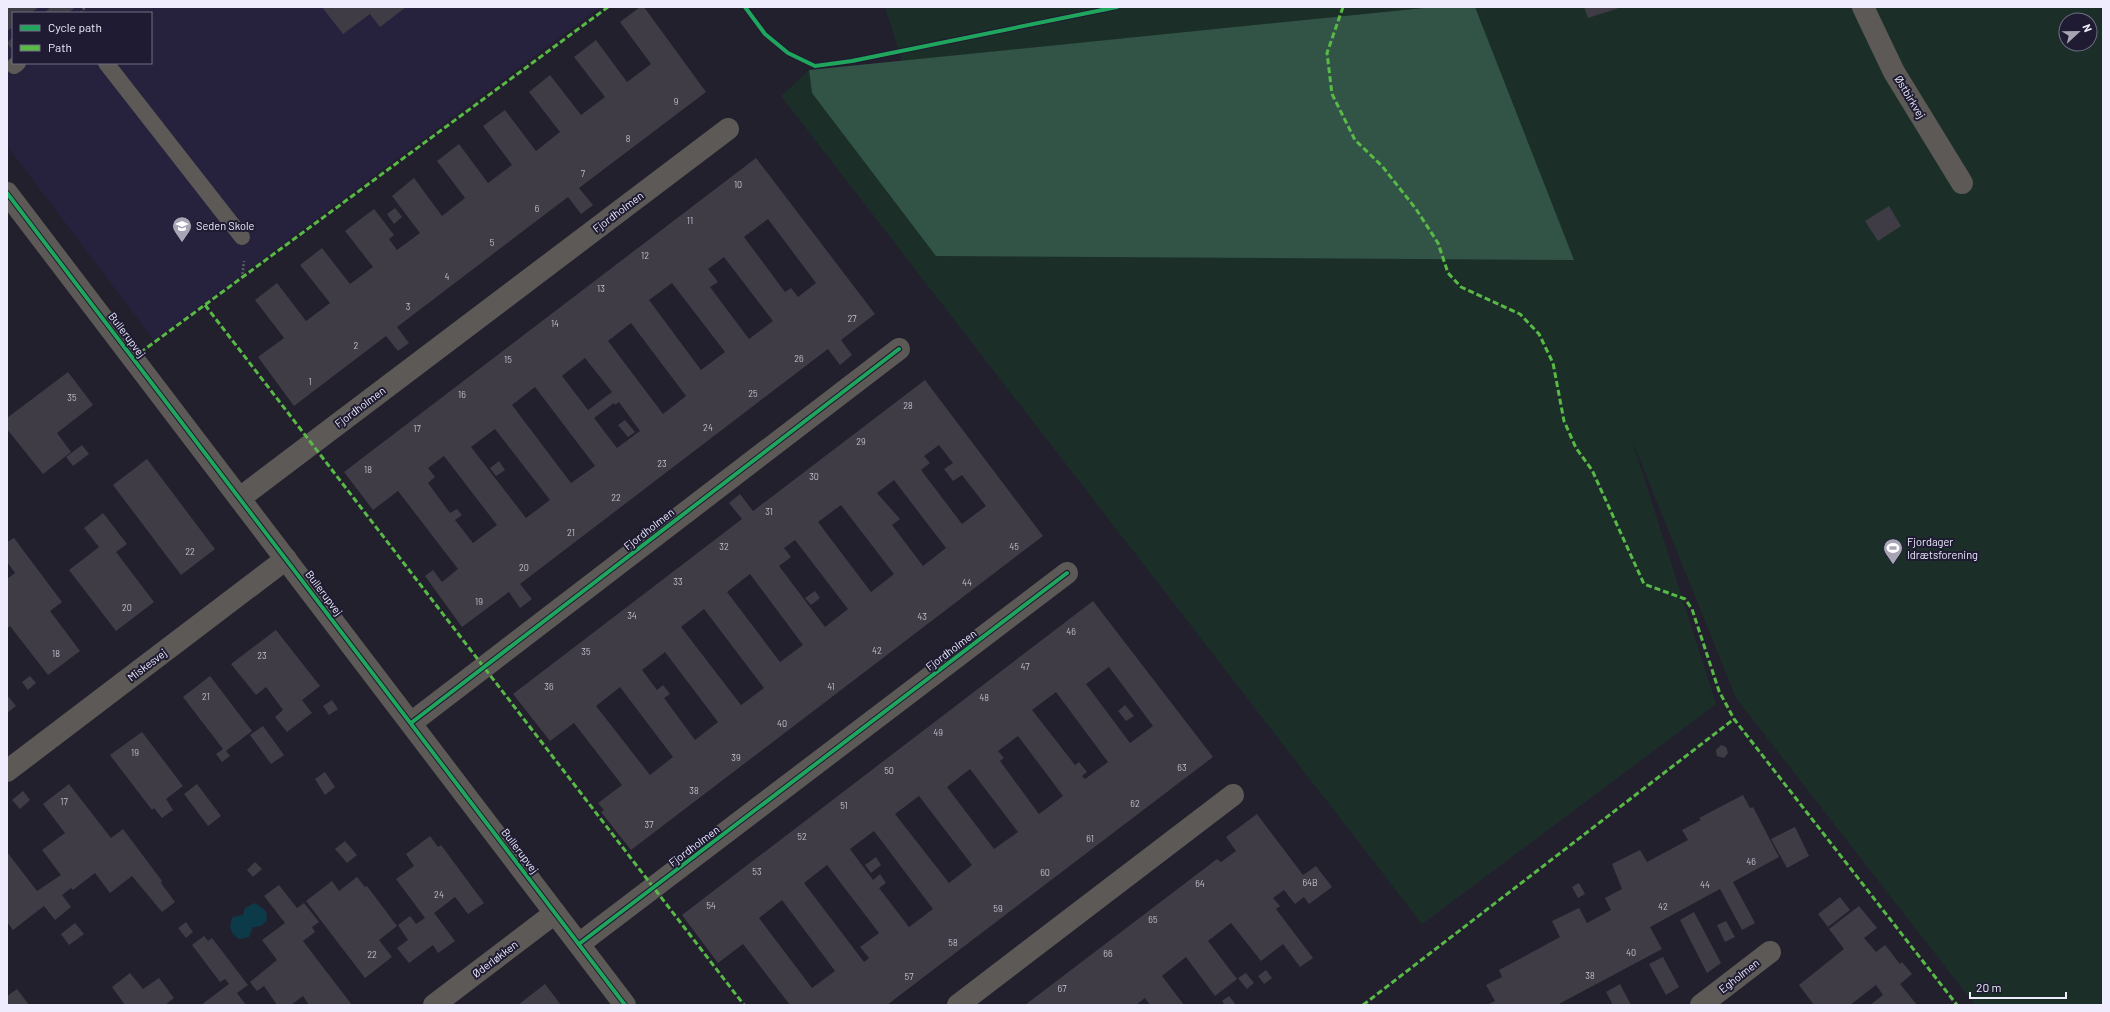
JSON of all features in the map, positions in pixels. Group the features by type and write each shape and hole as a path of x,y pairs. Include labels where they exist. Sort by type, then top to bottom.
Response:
{"street":[{"name":"Østbirkvej","path":"1863,7 1894,72 1962,184"},
{"name":"Fjordholmen","path":"240,498 728,129"},
{"name":"Bullerupvej","path":"7,192 625,1005"},
{"name":"Fjordholmen","path":"411,723 899,349"},
{"name":"Miskesvej","path":"7,771 286,559"},
{"name":"Fjordholmen","path":"579,944 1067,573"},
{"path":"958,1005 1233,795"},
{"name":"Øderløkken","path":"434,1005 555,913"},
{"name":"Egholmen","path":"1706,1004 1770,952"}],"lane":[{"path":"107,64 242,237"}],"shaded area":[{"name":"Seden Skole","path":"7,7 600,7 154,340 7,146"}],"green space":[{"path":"885,7 1434,7 902,61"},
{"path":"1434,7 1475,7 1574,260 936,256 812,93 809,70"},
{"path":"1475,7 2103,7 2103,1005 1975,1005 1736,698 1632,440 1716,704 1422,924 781,96 809,70 812,93 1573,260"}],"water":[{"path":"255,903 266,911 267,920 261,926 253,927 249,937 239,939 232,932 230,926 231,920 233,917 243,915 245,908"}],"building":[{"path":"7,7 39,7 32,12 12,12 12,28 7,31"},
{"path":"51,7 76,7 69,12 45,12"},
{"path":"322,7 406,7 380,27 370,14 343,34"},
{"path":"640,7 644,7 706,92 579,188 593,205 581,214 568,197 397,327 409,343 398,351 386,336 294,406 258,357 284,338 255,300 277,283 306,321 330,303 300,265 322,248 350,284 373,267 345,231 374,209 394,235 389,239 397,250 420,233 392,196 414,178 442,216 465,198 437,161 459,144 488,183 512,165 483,126 505,110 536,151 560,132 529,92 550,75 581,115 605,97 574,57 596,40 627,82 651,64 620,22"},
{"path":"1584,7 1622,7 1588,18"},
{"path":"12,38 12,50 7,43"},
{"path":"756,158 875,314 841,340 852,355 840,365 828,349 520,584 532,599 520,608 509,592 462,627 425,576 433,570 442,582 458,569 398,491 373,510 344,472","holes":["768,219 816,283 798,297 791,288 785,292 744,237","724,257 773,321 749,339 710,287 718,282 708,269","672,283 725,352 701,370 649,300","631,323 686,396 663,414 608,341","585,358 612,392 588,410 562,376","535,387 595,466 571,483 512,405","619,402 640,431 617,448 594,418 614,403 615,405","495,429 550,500 526,518 471,447","444,456 497,525 473,543 455,520 462,515 457,509 450,513 428,483 435,477 428,468"]},
{"path":"1889,206 1901,226 1878,241 1865,221"},
{"path":"395,208 402,217 394,224 387,214"},
{"path":"68,372 93,405 57,433 71,452 43,474 7,429 7,418"},
{"path":"925,380 1043,536 631,850 601,812 604,810 598,803 622,785 574,723 550,741 513,694 742,519 729,503 740,494 753,511","holes":["939,445 953,463 944,469 953,481 962,475 986,506 962,524 921,470 930,463 924,456","894,480 946,548 923,566 892,525 900,519 877,493","841,505 894,574 871,592 818,522","795,540 848,609 825,627 779,566 791,557 784,548","750,574 803,645 780,662 727,592","704,609 764,688 741,705 681,627","665,652 718,722 695,740 664,698 670,694 663,685 657,690 642,670","620,687 673,757 650,775 596,706"]},
{"path":"625,420 635,432 628,437 618,425"},
{"path":"82,445 89,454 73,466 66,457"},
{"path":"147,459 215,549 181,575 113,485"},
{"path":"499,461 505,470 496,476 490,468"},
{"path":"103,513 127,544 116,552 154,602 116,631 69,570 99,547 84,528"},
{"path":"14,538 62,602 50,611 80,651 48,675 10,626 7,628 7,579 15,573 7,562 7,542"},
{"path":"815,591 820,598 811,605 805,598"},
{"path":"1093,601 1213,757 887,1005 790,1005 743,944 718,963 682,915","holes":["1109,667 1153,726 1130,743 1086,684","1056,692 1108,762 1085,779 1082,776 1087,772 1079,762 1075,765 1032,710","1018,736 1063,796 1039,814 1000,761 1004,758 998,751","970,769 1018,832 994,849 947,787","919,796 972,865 949,883 895,814","874,831 933,909 909,927 879,888 886,883 880,874 873,880 850,849","827,865 879,933 860,947 869,958 864,962 804,883","782,900 835,971 812,988 759,918"]},
{"path":"276,630 320,686 302,700 312,713 287,732 275,717 283,710 266,687 256,695 231,664"},
{"path":"30,676 36,683 28,690 22,682"},
{"path":"210,676 252,731 226,751 230,756 222,762 216,754 223,749 183,697"},
{"path":"7,695 16,706 7,713"},
{"path":"332,700 338,709 329,715 323,706"},
{"path":"1125,705 1134,716 1126,721 1118,711"},
{"path":"263,726 284,755 271,764 250,735"},
{"path":"142,732 183,786 166,799 173,810 162,818 154,808 152,810 110,755"},
{"path":"1721,745 1726,747 1728,753 1724,758 1717,756 1716,750"},
{"path":"325,772 335,787 325,795 315,779"},
{"path":"69,784 111,838 123,829 162,881 161,883 175,902 162,912 132,876 110,893 95,873 73,890 71,888 62,895 71,907 55,920 44,906 13,930 7,922 7,852 37,891 61,875 42,850 65,833 43,804"},
{"path":"197,784 221,816 208,826 184,794"},
{"path":"23,791 30,800 20,809 12,800"},
{"path":"1743,795 1750,808 1753,807 1779,857 1733,882 1755,923 1742,930 1720,889 1650,927 1662,949 1557,1005 1487,1005 1495,1001 1486,985 1502,977 1499,970 1560,937 1552,921 1579,908 1587,923 1611,910 1605,898 1622,889 1612,864 1640,850 1647,862 1688,840 1682,830 1701,820 1699,818"},
{"path":"1257,814 1303,875 1316,866 1332,887 1309,904 1304,897 1295,904 1284,890 1273,898 1280,906 1276,909 1313,958 1300,967 1283,944 1261,961 1231,923 1208,941 1237,979 1215,996 1186,957 1162,976 1184,1005 1150,1005 1145,998 1136,1005 1025,1005 1217,859 1221,862 1236,851 1226,837"},
{"path":"1795,827 1809,856 1787,868 1771,839"},
{"path":"430,836 438,847 441,845 484,903 468,914 455,897 434,913 455,941 438,953 433,945 409,963 397,948 408,940 398,925 410,916 416,924 425,918 396,879 414,866 406,854"},
{"path":"345,841 357,855 347,863 335,849"},
{"path":"876,857 881,865 871,873 865,865"},
{"path":"255,862 262,869 253,877 247,870"},
{"path":"357,877 365,887 367,886 397,926 379,940 392,957 365,978 306,901 332,881 339,891"},
{"path":"1579,883 1585,894 1578,898 1572,887"},
{"path":"279,885 297,908 304,903 319,922 312,927 315,932 303,941 352,1005 309,1005 303,996 291,1005 277,1005 264,986 257,991 250,982 277,960 262,940 285,923 264,896"},
{"path":"1840,897 1850,910 1828,927 1818,914"},
{"path":"1859,906 1877,928 1864,938 1876,952 1885,945 1900,964 1902,962 1912,974 1900,984 1917,1005 1870,1005 1883,995 1876,985 1850,1005 1814,1005 1799,985 1844,949 1829,929"},
{"path":"1694,912 1721,963 1707,973 1680,920"},
{"path":"1726,921 1735,937 1725,942 1717,925"},
{"path":"186,922 193,932 186,938 178,928"},
{"path":"75,923 84,934 69,945 61,934"},
{"path":"204,936 208,941 212,938 248,985 237,993 246,1005 201,1005 229,984 225,979 220,982 192,945"},
{"path":"1663,957 1679,987 1666,995 1649,964"},
{"path":"1266,970 1272,978 1264,984 1258,976"},
{"path":"130,973 143,989 159,978 174,998 165,1005 125,1005 112,987"},
{"path":"1246,973 1254,983 1247,989 1238,978"},
{"path":"545,984 561,1005 518,1005"},
{"path":"1620,984 1631,1005 1613,1005 1606,992"},
{"path":"17,989 29,1005 7,1005 7,996"},
{"path":"1229,996 1236,1005 1225,1005 1222,1001"}],"marked path":[{"path":"133,358 608,7"},
{"path":"1343,7 1327,53 1332,94 1355,140 1382,166 1416,209 1438,243 1448,273 1461,287 1520,314 1539,334 1553,363 1564,421 1576,448 1592,470 1644,584 1685,599 1692,609 1719,691 1734,719 1957,1005"},
{"path":"205,305 744,1005"},
{"path":"1363,1005 1734,719"}],"cycle path":[{"path":"745,7 765,34 788,53 815,66 852,61 1117,7"},
{"path":"7,193 625,1005"},
{"path":"411,723 899,349"},
{"path":"579,944 1067,573"}],"place":[{"name":"Seden Skole","path":"182,243"},
{"name":"Fjordager Idrætsforening","path":"1893,565"}]}
